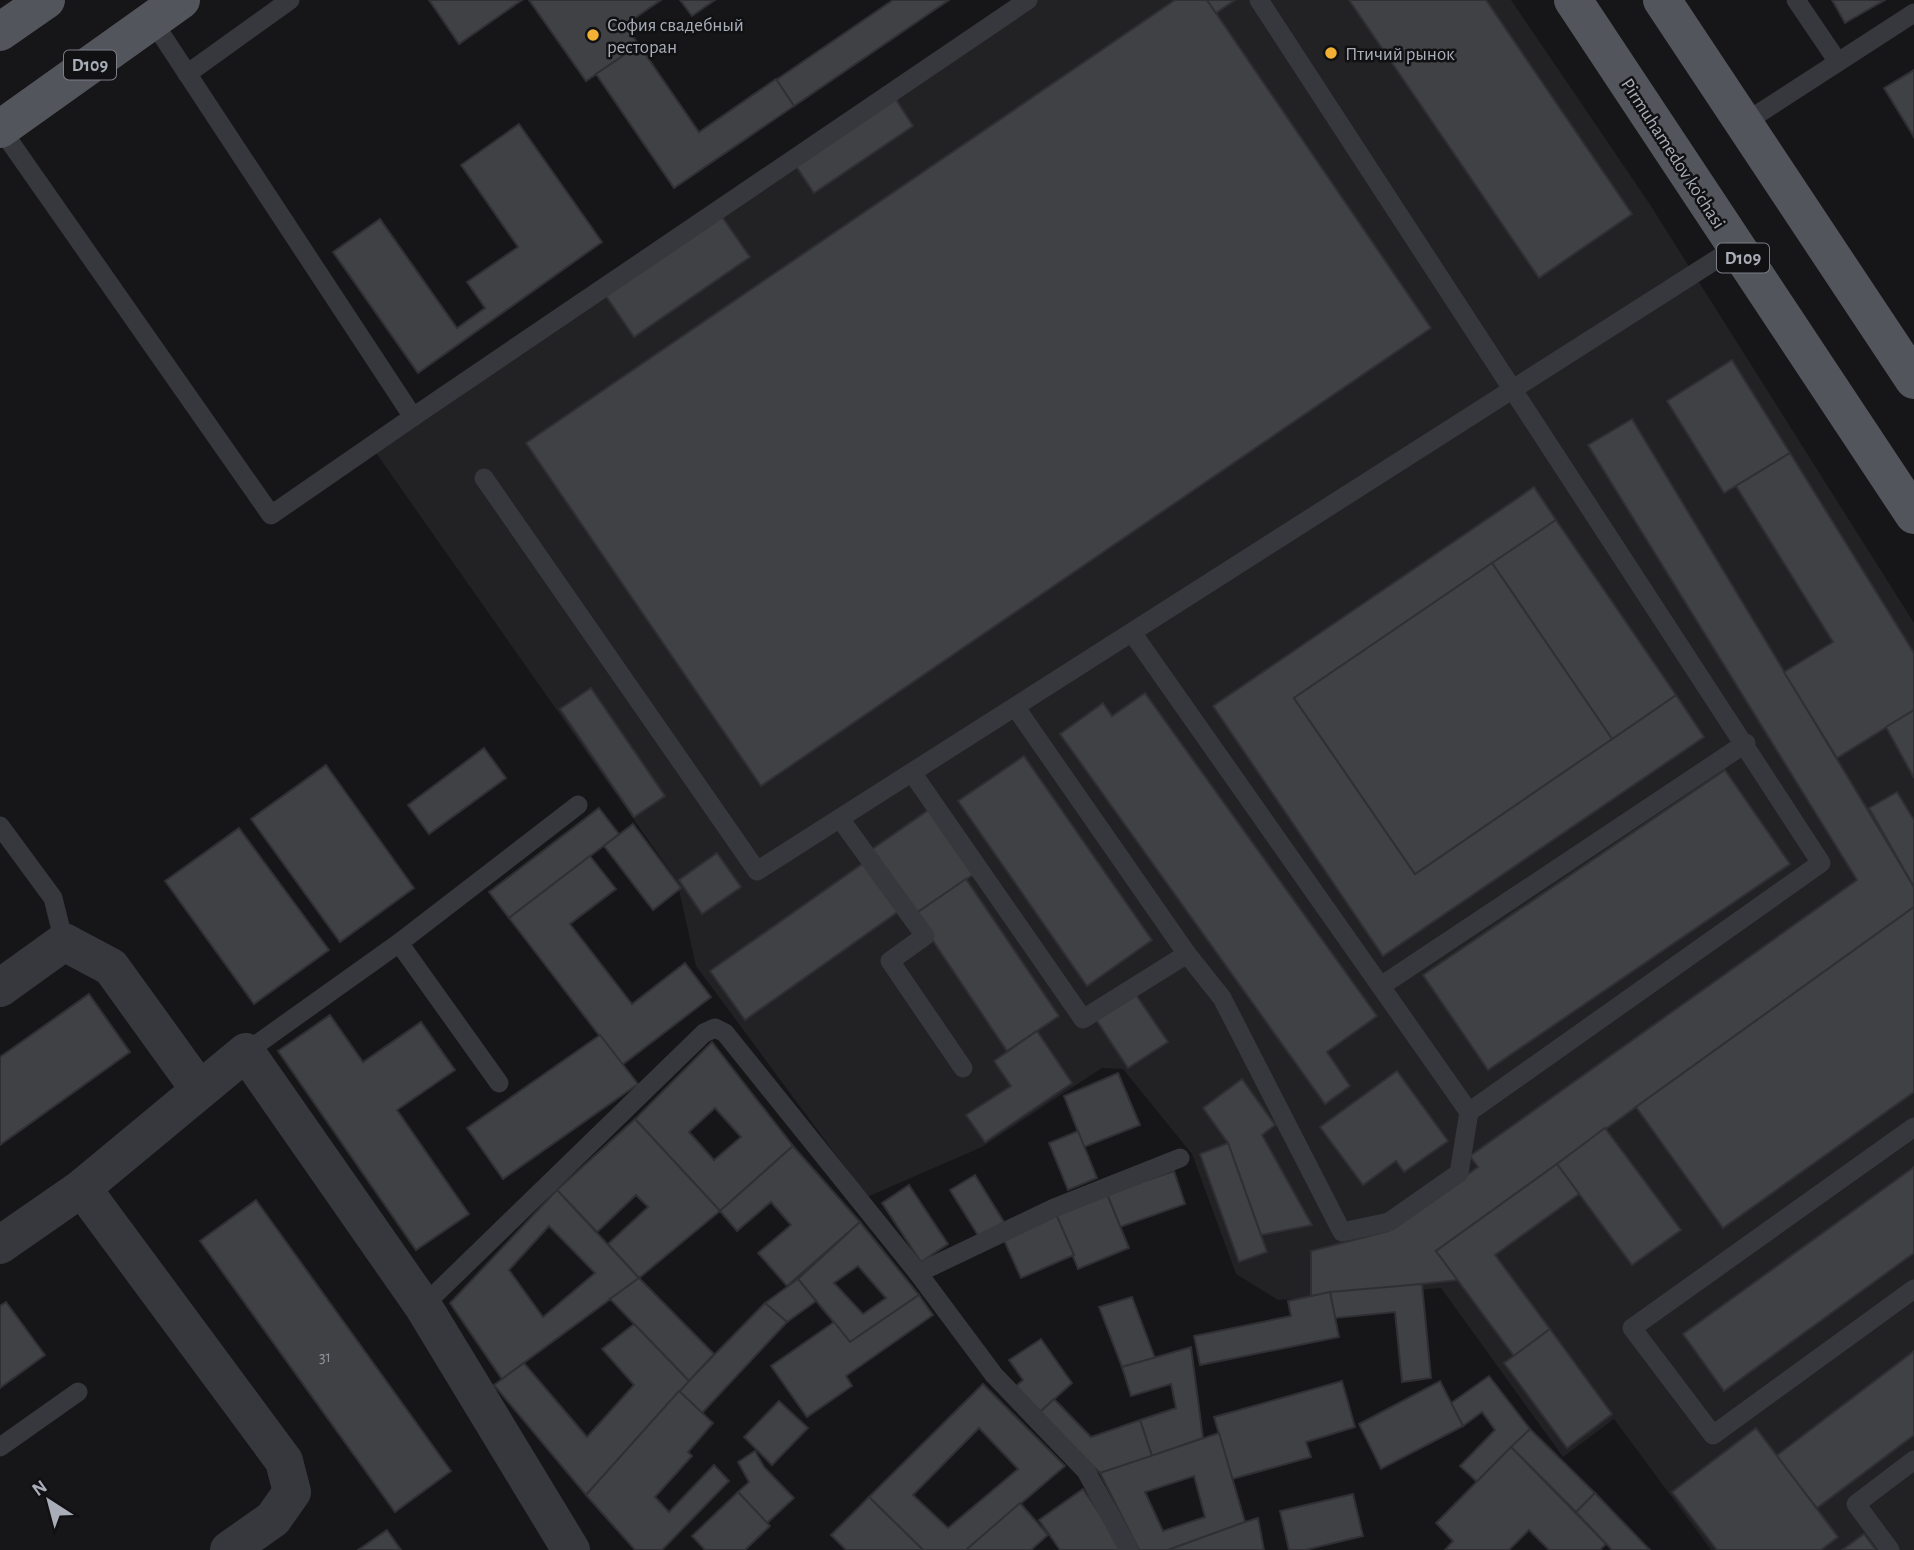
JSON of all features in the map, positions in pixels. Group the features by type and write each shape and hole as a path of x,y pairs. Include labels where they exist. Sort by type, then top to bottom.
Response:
{"main road":[{"path":"0,32 46,0"},
{"name":"Pirmuhamedov ko'chasi","path":"1573,0 1914,515"},
{"path":"1662,0 1914,380"},
{"name":"D109","path":"0,129 166,10"}],"street":[{"path":"0,988 64,942 111,967 199,1088"},
{"path":"0,1245 82,1188 199,1088 246,1052 423,1306 571,1550"},
{"path":"82,1188 284,1461 292,1492 273,1519 229,1550"}],"lane":[{"path":"187,74 290,0"},
{"path":"0,129 271,516 1028,0"},
{"path":"1259,0 1821,863 1469,1112"},
{"path":"1796,0 1838,62"},
{"path":"166,10 187,74 413,417"},
{"path":"1744,123 1914,13"},
{"path":"484,478 757,871 1133,634 1736,247"},
{"path":"1016,708 1187,954 1222,998 1342,1231 1389,1222 1459,1173 1469,1112 1133,634"},
{"path":"1381,986 1746,744"},
{"path":"913,774 1083,1019 1187,954"},
{"path":"246,1052 398,943 578,805"},
{"path":"841,820 925,936 891,961 963,1068"},
{"path":"0,826 53,898 64,942"},
{"path":"398,943 499,1083"},
{"path":"423,1306 704,1032 715,1028 725,1033 918,1273 994,1376 1086,1471 1129,1550"},
{"path":"1914,1127 1632,1328 1713,1435 1914,1289"},
{"path":"918,1273 1054,1208 1180,1158"},
{"path":"0,1447 78,1392"},
{"path":"1890,1550 1856,1504 1914,1460"}],"shaded area":[{"path":"1020,0 1511,0 1649,203 1914,623 1914,1550 1711,1550 1614,1419 1563,1457 1441,1288 1278,1300 1236,1274 1192,1154 1123,1069 1102,1068 982,1147 867,1197 696,966 677,881 369,443"}],"building":[{"path":"429,0 522,0 459,44"},
{"name":"София свадебный ресторан","path":"529,0 661,0 625,25 639,45 586,81"},
{"name":"София свадебный ресторан","path":"680,0 715,0 692,16"},
{"path":"893,0 949,0 794,106 776,80"},
{"path":"1175,0 1207,0 1431,328 761,786 526,443"},
{"path":"1207,0 1235,0 1216,13"},
{"path":"1349,0 1486,0 1632,214 1539,278"},
{"path":"1832,0 1885,0 1845,23"},
{"path":"639,45 699,132 776,79 794,106 674,188 596,74"},
{"path":"1914,70 1914,137 1884,88"},
{"path":"893,95 913,126 814,193 794,163"},
{"path":"519,124 602,242 418,373 333,252 380,219 457,328 485,308 467,282 518,247 461,165"},
{"path":"720,214 750,257 634,337 604,293"},
{"path":"1732,360 1790,453 1724,493 1667,401"},
{"path":"1632,419 1914,887 1914,907 1436,1251 1458,1280 1311,1296 1311,1251 1388,1231 1478,1167 1470,1156 1857,880 1588,445"},
{"path":"1790,453 1914,653 1914,710 1837,758 1784,672 1833,642 1736,486"},
{"path":"1534,487 1556,520 1294,698 1415,874 1676,695 1704,737 1383,956 1213,706"},
{"path":"1556,520 1676,695 1612,739 1492,563"},
{"path":"1492,563 1612,739 1415,874 1294,698"},
{"path":"591,688 665,796 634,817 560,709"},
{"path":"1145,693 1377,1016 1327,1052 1350,1086 1325,1104 1060,734 1103,703 1112,716"},
{"path":"1914,710 1914,778 1886,727"},
{"path":"484,748 506,778 429,834 408,805"},
{"path":"1024,756 1152,940 1087,986 958,801"},
{"path":"326,765 414,888 340,942 251,819"},
{"path":"1725,770 1790,864 1488,1070 1423,975"},
{"path":"1897,792 1914,820 1914,887 1869,808"},
{"path":"599,808 619,834 509,918 489,892"},
{"path":"930,809 974,874 915,914 871,850"},
{"path":"633,824 681,888 653,910 604,846"},
{"path":"239,828 329,950 254,1004 165,881"},
{"path":"717,853 741,887 702,914 679,880"},
{"path":"590,856 616,889 570,924 632,1004 685,963 711,997 622,1065 509,918"},
{"path":"865,862 899,911 745,1020 710,971"},
{"path":"966,879 1059,1016 1007,1051 915,914"},
{"path":"1914,907 1914,1092 1723,1228 1636,1107"},
{"path":"1134,992 1168,1042 1128,1068 1095,1018"},
{"path":"89,994 130,1052 0,1145 0,1057"},
{"path":"330,1015 363,1062 421,1022 455,1070 397,1110 469,1214 416,1250 278,1051"},
{"path":"1037,1031 1072,1083 985,1142 966,1115 1011,1086 994,1061"},
{"path":"600,1035 638,1084 503,1179 467,1128"},
{"path":"712,1042 793,1146 720,1211 635,1119","holes":["715,1108 741,1137 714,1160 689,1132"]},
{"path":"1397,1071 1448,1141 1404,1172 1396,1161 1363,1185 1320,1127"},
{"path":"1118,1073 1140,1125 1084,1147 1064,1096"},
{"path":"1242,1079 1275,1125 1262,1135 1312,1225 1261,1235 1228,1143 1203,1108"},
{"path":"635,1119 720,1211 639,1278 608,1244 648,1207 636,1195 597,1232 557,1190"},
{"path":"1605,1128 1681,1230 1632,1265 1557,1164"},
{"path":"1078,1131 1097,1178 1068,1190 1049,1143"},
{"path":"1228,1143 1267,1252 1239,1262 1200,1154"},
{"path":"793,1146 860,1222 787,1286 758,1253 791,1225 771,1202 737,1231 720,1211"},
{"path":"1557,1164 1579,1194 1495,1255 1550,1329 1514,1356 1436,1251"},
{"path":"1914,1167 1914,1253 1724,1391 1683,1334"},
{"path":"1174,1171 1185,1204 1120,1227 1107,1194"},
{"path":"975,1175 1004,1222 979,1237 950,1190"},
{"path":"909,1185 948,1244 921,1262 882,1203"},
{"path":"557,1190 639,1278 502,1379 450,1303","holes":["549,1226 595,1273 543,1317 509,1270"]},
{"path":"1107,1194 1129,1248 1078,1269 1056,1214"},
{"path":"256,1200 451,1471 395,1512 200,1241"},
{"path":"1056,1214 1074,1255 1021,1278 1003,1238"},
{"path":"860,1222 919,1295 850,1342 798,1279","holes":["858,1266 886,1298 863,1314 834,1283"]},
{"path":"639,1278 714,1354 689,1381 610,1299"},
{"path":"798,1279 816,1301 787,1322 765,1303"},
{"path":"1422,1284 1431,1378 1402,1382 1395,1312 1335,1318 1330,1292"},
{"path":"1330,1292 1339,1337 1200,1365 1194,1336 1291,1316 1288,1301"},
{"path":"919,1295 933,1315 846,1376 852,1386 807,1417 771,1366 834,1322 850,1342"},
{"path":"1132,1297 1155,1358 1122,1367 1099,1307"},
{"path":"6,1302 45,1355 0,1388 0,1306"},
{"path":"765,1303 787,1322 702,1413 679,1391"},
{"path":"634,1324 689,1381 586,1495 494,1385 524,1363 587,1437 634,1385 602,1349"},
{"path":"1550,1329 1612,1414 1567,1448 1504,1363"},
{"path":"1041,1339 1072,1383 1039,1413 1016,1386 1023,1380 1009,1360"},
{"path":"1191,1347 1203,1438 1152,1456 1140,1420 1176,1408 1171,1384 1131,1396 1122,1367"},
{"path":"1914,1351 1914,1435 1817,1508 1776,1456"},
{"path":"1489,1376 1530,1429 1477,1482 1460,1466 1495,1430 1482,1412 1463,1426 1451,1403"},
{"path":"1342,1381 1355,1427 1306,1442 1311,1457 1232,1479 1214,1417"},
{"path":"1440,1381 1463,1426 1381,1469 1359,1424"},
{"path":"983,1384 1065,1466 966,1550 923,1550 869,1497","holes":["979,1428 1018,1469 948,1528 913,1495"]},
{"path":"679,1391 713,1423 688,1452 692,1456 655,1497 669,1512 714,1465 729,1481 662,1550 635,1550 586,1495"},
{"path":"1054,1399 1091,1437 1140,1420 1152,1456 1100,1473 1039,1413"},
{"path":"779,1401 808,1428 772,1465 744,1437"},
{"path":"1756,1428 1838,1537 1821,1550 1717,1550 1672,1492"},
{"path":"1530,1429 1595,1493 1576,1512 1511,1447"},
{"path":"1219,1433 1245,1522 1168,1550 1139,1550 1100,1473","holes":["1194,1476 1205,1517 1163,1531 1145,1492"]},
{"path":"1511,1447 1606,1544 1600,1550 1549,1550 1529,1530 1509,1550 1445,1550 1453,1541 1436,1523"},
{"path":"755,1451 764,1467 794,1498 767,1523 738,1492 749,1482 738,1462"},
{"path":"1083,1489 1123,1548 1121,1550 1060,1550 1039,1520"},
{"path":"738,1492 770,1526 745,1550 705,1550 692,1536"},
{"path":"1595,1493 1650,1550 1612,1550 1576,1512"},
{"path":"1353,1494 1363,1536 1305,1550 1289,1550 1280,1511"},
{"path":"869,1497 923,1550 846,1550 831,1535"},
{"path":"1020,1503 1048,1535 1031,1550 966,1550"},
{"path":"1258,1518 1264,1550 1168,1550 1245,1522"},
{"path":"387,1530 401,1550 358,1550"},
{"path":"1864,1534 1876,1550 1842,1550"}],"place":[{"name":"София свадебный ресторан","path":"593,35"},
{"name":"Птичий рынок","path":"1331,53"}]}
